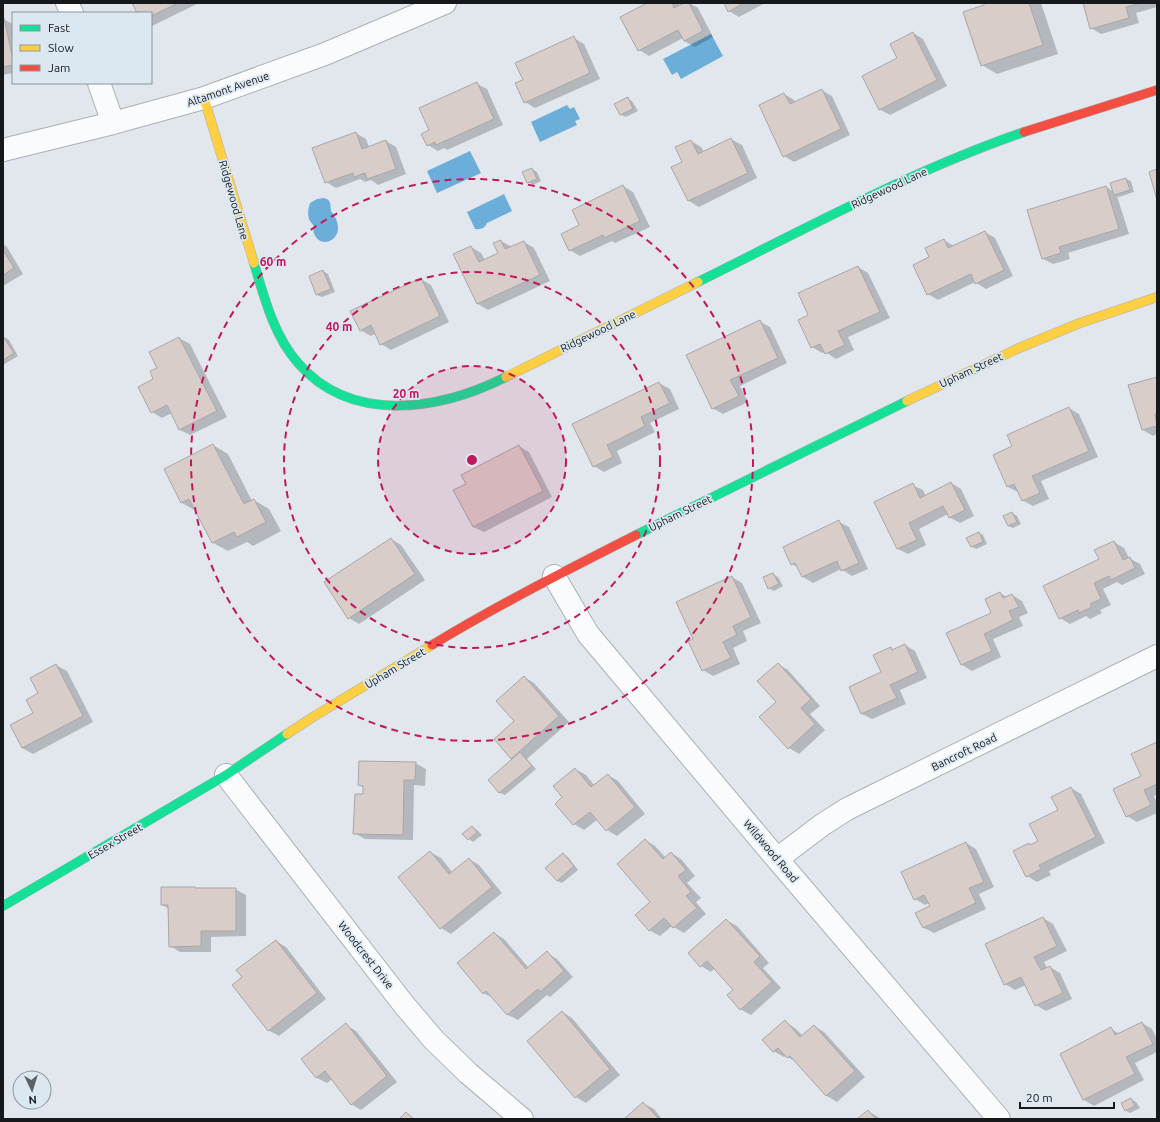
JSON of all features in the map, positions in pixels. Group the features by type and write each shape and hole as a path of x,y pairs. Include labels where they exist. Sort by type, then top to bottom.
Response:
{"main road":[{"name":"Ridgewood Lane","path":"204,98 262,292 277,329 287,348 310,376 338,395 355,400 391,406 408,406 449,399 490,384 867,198 945,162 981,147 1057,121 1157,90"},
{"name":"Upham Street","path":"226,775 320,713 465,625 554,576 994,359 1080,323 1157,298"},
{"name":"Essex Street","path":"3,906 226,775"}],"street":[{"path":"67,3 72,12"},
{"name":"Altamont Avenue","path":"3,150 113,123 204,98 325,54 445,3"},
{"path":"99,84 113,123"},
{"name":"Wildwood Road","path":"554,576 588,634 777,859 999,1119"},
{"name":"Bancroft Road","path":"777,859 822,825 848,809 1157,656"},
{"name":"Woodcrest Drive","path":"226,775 405,1006 434,1040 468,1073 522,1119"}],"water":[{"path":"711,34 723,56 681,79 677,72 672,75 663,59"},
{"path":"567,105 570,109 574,107 580,119 575,121 577,125 540,142 531,122"},
{"path":"470,151 481,173 437,193 427,171"},
{"path":"504,194 512,211 487,223 482,228 475,229 467,212"},
{"path":"324,198 329,201 331,211 337,220 338,228 336,235 328,242 322,242 317,239 314,232 314,226 308,215 310,203 317,199"}],"building":[{"path":"132,3 178,3 152,16 152,12 136,12"},
{"path":"647,3 672,3 674,8 684,3 689,3 703,31 684,41 678,30 638,51 620,17"},
{"path":"724,3 744,3 728,12"},
{"path":"984,3 1029,3 1043,45 981,66 963,12 984,5"},
{"path":"1083,3 1141,3 1126,7 1129,18 1090,29"},
{"path":"4,18 12,55 12,65 3,67"},
{"path":"913,32 937,80 879,110 862,76 897,58 890,44"},
{"path":"574,36 590,73 524,103 515,83 523,80 515,63"},
{"path":"477,82 494,119 436,145 435,142 427,146 421,134 429,130 419,108"},
{"path":"822,89 841,129 783,157 759,105 784,93 790,104"},
{"path":"628,97 633,109 620,115 614,104"},
{"path":"356,132 362,149 386,140 396,169 367,179 365,173 354,177 353,173 325,183 312,148"},
{"path":"731,138 748,173 688,201 671,167 682,162 675,147 691,140 698,154"},
{"path":"532,168 537,179 527,183 522,172"},
{"path":"1157,169 1157,200 1149,172"},
{"path":"1126,178 1130,190 1114,195 1110,183"},
{"path":"623,185 640,221 604,238 603,235 569,251 561,234 579,225 572,210"},
{"path":"1106,186 1119,229 1059,247 1061,253 1042,259 1027,210"},
{"path":"985,231 1004,270 975,284 971,274 927,295 913,265 929,257 925,248 944,239 948,248"},
{"path":"501,240 505,249 524,241 540,275 477,304 453,254 471,246 479,262 498,253 493,243"},
{"path":"3,250 14,268 3,275"},
{"path":"858,266 880,312 838,331 845,345 825,354 820,344 811,348 798,320 808,315 798,293"},
{"path":"323,270 331,289 316,295 309,276"},
{"path":"421,278 440,316 380,345 371,325 360,331 350,311"},
{"path":"760,320 778,358 730,380 739,396 712,409 686,355"},
{"path":"3,336 14,353 3,360"},
{"path":"179,337 217,411 179,430 167,405 151,413 138,387 153,379 150,371 157,368 149,352"},
{"path":"1157,377 1157,413 1155,414 1157,426 1142,430 1128,385"},
{"path":"659,382 670,403 641,417 645,426 607,445 613,457 593,467 572,424"},
{"path":"1069,407 1089,451 1032,476 1040,493 1022,501 1014,484 1007,487 993,455 1012,446 1007,435"},
{"path":"213,444 244,504 254,499 266,522 237,537 234,532 212,543 189,499 181,503 164,469"},
{"path":"519,445 543,491 473,527 453,490 466,484 461,475"},
{"path":"951,482 965,510 949,518 943,506 909,523 917,540 897,549 874,502 913,483 920,498"},
{"path":"1012,512 1017,522 1008,526 1003,516"},
{"path":"839,520 859,563 841,571 837,561 802,577 795,563 791,565 783,547"},
{"path":"979,532 983,542 971,547 966,538"},
{"path":"391,538 415,574 348,619 324,582"},
{"path":"1114,541 1123,560 1130,557 1135,568 1111,580 1109,576 1094,583 1101,599 1090,604 1092,607 1079,613 1078,610 1059,619 1043,586 1099,559 1094,550"},
{"path":"773,573 779,584 768,589 763,577"},
{"path":"732,576 751,617 733,626 737,635 723,642 731,658 702,671 688,641 693,639 676,602"},
{"path":"1000,592 1003,598 1012,594 1019,607 1009,611 1013,620 984,634 992,651 961,665 946,633 991,613 985,599"},
{"path":"905,644 918,672 890,685 897,698 861,714 849,687 881,672 873,655 891,647 892,650"},
{"path":"778,663 811,699 801,708 815,724 788,749 759,717 776,702 757,681"},
{"path":"56,664 83,716 22,748 10,725 33,713 26,700 38,693 30,678"},
{"path":"524,676 559,716 511,759 494,739 514,721 496,701"},
{"path":"1157,742 1157,784 1144,790 1151,805 1126,817 1113,789 1141,776 1131,754"},
{"path":"520,752 532,766 499,793 488,780"},
{"path":"359,761 416,762 415,780 404,780 403,835 353,834 355,794 363,794 363,786 358,785"},
{"path":"575,768 591,787 608,774 635,807 606,831 590,812 573,825 555,804 562,797 553,786"},
{"path":"1071,787 1096,837 1039,865 1041,869 1026,877 1013,851 1029,843 1030,845 1038,841 1029,824 1058,810 1051,797"},
{"path":"472,826 477,832 468,840 462,834"},
{"path":"645,839 663,859 671,852 686,870 678,876 691,892 686,896 697,908 673,928 664,918 649,931 635,915 650,902 617,864"},
{"path":"966,842 984,882 969,888 976,903 923,928 915,913 930,906 924,895 914,900 901,872"},
{"path":"430,851 449,874 469,858 492,887 440,929 398,877"},
{"path":"563,853 574,866 557,881 545,868"},
{"path":"161,887 236,888 236,931 201,931 201,946 169,947 168,905 161,905"},
{"path":"1043,917 1057,946 1034,957 1041,970 1050,966 1063,993 1035,1006 1021,977 1004,985 985,944"},
{"path":"726,919 760,956 754,962 772,982 740,1010 727,995 733,990 707,961 700,967 688,953"},
{"path":"494,932 526,969 547,951 564,971 540,992 538,989 507,1015 486,991 483,994 457,963"},
{"path":"276,940 317,993 268,1031 232,985 242,977 236,970"},
{"path":"562,1011 610,1069 575,1098 527,1041"},
{"path":"785,1020 800,1037 814,1025 855,1071 826,1096 790,1056 787,1058 778,1048 773,1052 762,1040"},
{"path":"1142,1022 1153,1044 1126,1057 1135,1074 1083,1100 1060,1054 1111,1027 1115,1035"},
{"path":"346,1023 387,1076 351,1105 325,1071 316,1078 301,1059"},
{"path":"1131,1098 1135,1106 1125,1111 1121,1103"},
{"path":"643,1102 659,1119 624,1119"},
{"path":"868,1110 876,1119 857,1119"},
{"path":"406,1112 414,1119 399,1119"}],"traffic: fast":[{"path":"698,282 859,202 940,164 1024,132"},
{"path":"254,263 271,316 282,341 298,363 320,383 344,396 370,403 398,406 425,403 453,397 506,377"},
{"path":"636,535 907,401"},
{"path":"3,906 226,775 287,734"}],"traffic: slow":[{"path":"204,98 254,263"},
{"path":"506,377 698,282"},
{"path":"907,401 1019,348 1080,323 1157,297"},
{"path":"287,734 432,645"}],"traffic: jam":[{"path":"1024,132 1157,90"},
{"path":"432,645 507,602 636,535"}]}
